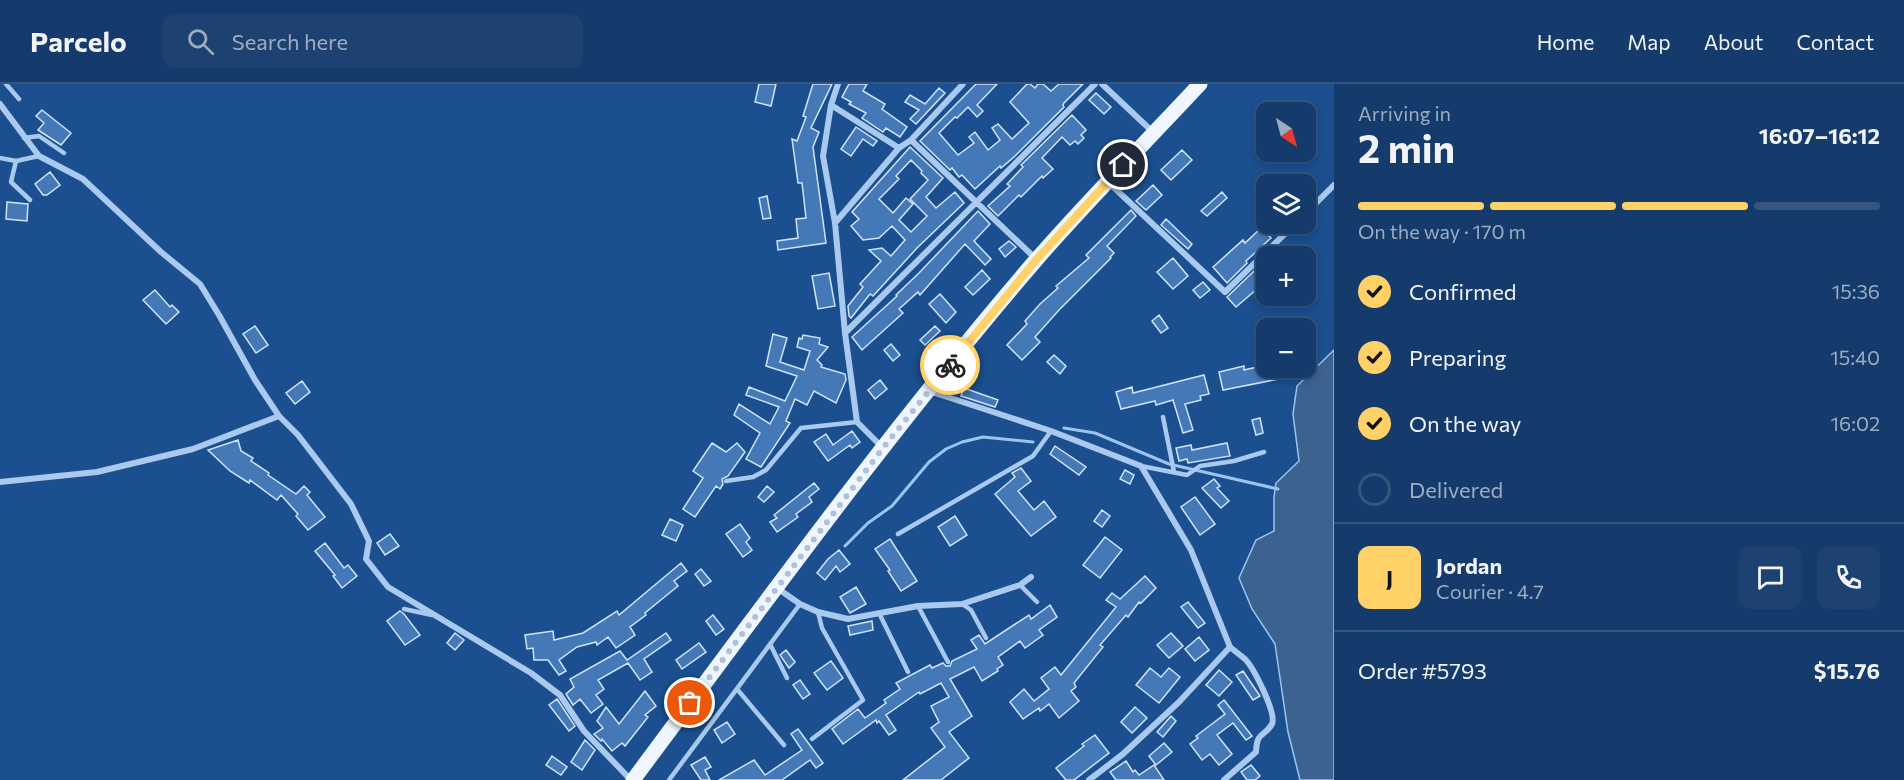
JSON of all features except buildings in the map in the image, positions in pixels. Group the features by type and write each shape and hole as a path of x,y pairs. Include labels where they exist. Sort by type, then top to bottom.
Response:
{"main road":[{"path":"633,780 776,588 929,391 1036,260 1200,84"}],"street":[{"path":"837,84 831,105 823,156 835,223 845,333 857,422 883,448"},
{"path":"835,223 899,148 911,140 963,84"},
{"path":"845,333 1095,84"},
{"path":"1102,84 1154,134"},
{"path":"0,104 39,156 83,179 161,252 200,284 255,380 279,416 298,435 351,504 369,541 366,560 388,587 531,673 560,695 584,731 633,780"},
{"path":"831,105 899,148"},
{"path":"911,140 1036,260"},
{"path":"1108,182 1225,292 1285,234"},
{"path":"1316,203 1334,185"},
{"path":"929,391 1051,431 1142,466 1191,549 1230,647 1246,660 1264,691 1273,719 1270,726 1259,735 1256,752 1224,780"},
{"path":"0,482 97,472 193,448 279,416"},
{"path":"776,588 800,604 819,612 849,619 918,606 962,604 1020,585 1031,577"},
{"path":"1089,780 1123,754 1179,702 1230,647"}],"lane":[{"path":"6,84 19,99"},
{"path":"24,138 39,136 64,153"},
{"path":"0,158 16,161 39,156"},
{"path":"16,161 11,182 30,200"},
{"path":"1163,417 1173,470"},
{"path":"726,481 753,477 766,470 801,428 857,422"},
{"path":"898,534 1033,456 1051,431"},
{"path":"1142,466 1173,470 1187,475 1200,466 1234,461 1264,452"},
{"path":"1020,585 1037,602"},
{"path":"669,780 800,604"},
{"path":"962,604 971,610 986,638"},
{"path":"918,606 948,662"},
{"path":"404,609 435,616"},
{"path":"812,738 863,700 822,628 819,612"},
{"path":"879,613 908,672"},
{"path":"770,644 787,678"},
{"path":"737,689 784,745"}],"water":[{"path":"1334,350 1334,780 1300,780 1288,732 1275,644 1252,609 1239,578 1256,540 1274,531 1276,483 1299,461 1293,414 1297,386 1305,378 1316,378 1316,368"}],"waterway":[{"path":"1064,428 1095,433 1169,464 1278,489"},
{"path":"845,546 868,523 892,506 929,462 946,449 983,437 1033,442"}],"way so far":[{"path":"690,703 883,448 950,365"}],"route":[{"path":"950,365 1036,260 1123,165"}]}
